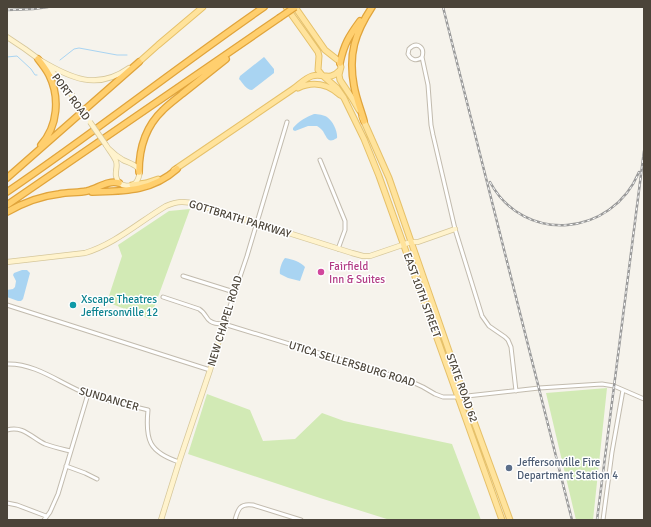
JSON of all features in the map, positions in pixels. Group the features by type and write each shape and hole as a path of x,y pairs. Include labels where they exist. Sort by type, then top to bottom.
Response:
{"highway":[{"path":"7,192 264,7"},
{"path":"7,205 295,7"},
{"path":"340,63 346,41 371,7"},
{"path":"364,121 354,86 352,57 359,29 371,7"},
{"path":"139,172 140,155 143,142 149,128 158,114 247,40"},
{"path":"31,157 48,135 54,120 56,105 52,82 48,73 38,59"},
{"path":"7,178 139,62"},
{"path":"7,212 24,203 58,194 88,191 136,190 153,185 170,176 177,169"},
{"path":"88,191 111,182 119,183"}],"main road":[{"path":"139,62 202,7"},
{"path":"286,7 318,52 318,70 324,77"},
{"path":"295,7 322,46 340,63 339,78 364,121"},
{"path":"132,185 155,180 177,169 310,77 332,76 339,71"},
{"name":"EAST 10TH STREET","path":"324,77 337,88 343,96 364,139 379,176 502,520"},
{"path":"293,89 310,84 324,85 334,91 347,104"},
{"name":"STATE ROAD 62","path":"364,121 389,178 510,520"}],"street":[{"name":"PORT ROAD","path":"7,36 26,49 52,71 79,105 108,147"},
{"path":"422,57 417,60 412,58 408,54 409,49 413,46 419,46 423,53 422,57 428,85 432,129 455,229 482,316 489,326 508,340 511,347 516,391"},
{"path":"38,59 75,78 91,80 101,80 119,74 139,62"},
{"name":"NEW CHAPEL ROAD","path":"161,520 257,224 287,122"},
{"path":"108,147 121,158 135,165 139,172 138,180 132,185 125,186 119,183 116,176 117,163 108,147"},
{"path":"320,160 345,221 345,230 338,249"},
{"name":"GOTTBRATH PARKWAY","path":"7,262 85,253 97,250 166,206 181,201 196,204 363,256 370,256 411,242 418,242 455,229"},
{"path":"183,276 234,292"},
{"name":"UTICA SELLERSBURG ROAD","path":"163,297 199,309 210,321 410,381 440,396 458,397 602,384 610,385 644,399"},
{"path":"7,305 210,370"},
{"name":"SUNDANCER","path":"7,364 17,364 33,368 88,394 148,410 147,431 149,440 163,456 179,462"},
{"path":"603,520 612,452 623,390"},
{"path":"7,503 17,505 45,518 50,512 58,494 88,394"},
{"path":"7,430 17,428 44,443 70,452"},
{"path":"66,466 97,479"},
{"path":"235,520 239,509 249,504 301,520"}],"green space":[{"path":"190,209 150,319 107,302 122,256 118,245 169,211"},
{"path":"607,388 593,520 576,520 546,393"},
{"path":"207,394 250,410 263,441 295,439 322,413 344,421 452,444 481,520 390,520 188,454"}],"water":[{"path":"264,57 274,69 274,73 252,90 248,89 239,79 240,76"},
{"path":"314,114 319,114 329,119 336,130 337,138 329,140 317,126 308,126 295,131 293,130 293,128 300,121"},
{"path":"285,258 296,261 305,267 300,281 280,274 281,266"},
{"path":"27,270 30,273 23,299 18,301 7,297 7,290 15,287 16,281 13,275 14,273"}],"waterway":[{"path":"60,60 74,49 79,48 117,55 127,55"},
{"path":"7,57 17,56 31,69 35,75 37,75"}],"railway":[{"path":"7,10 48,7"},
{"path":"443,7 572,520"},
{"path":"597,520 644,151"},
{"path":"490,182 505,202 524,216 545,224 567,225 589,220 609,210 626,194 639,172"}],"place":[{"name":"Fairfield Inn & Suites","path":"321,272"},
{"name":"Xscape Theatres Jeffersonville 12","path":"73,305"},
{"name":"Jeffersonville Fire Department Station 4","path":"509,468"}]}
